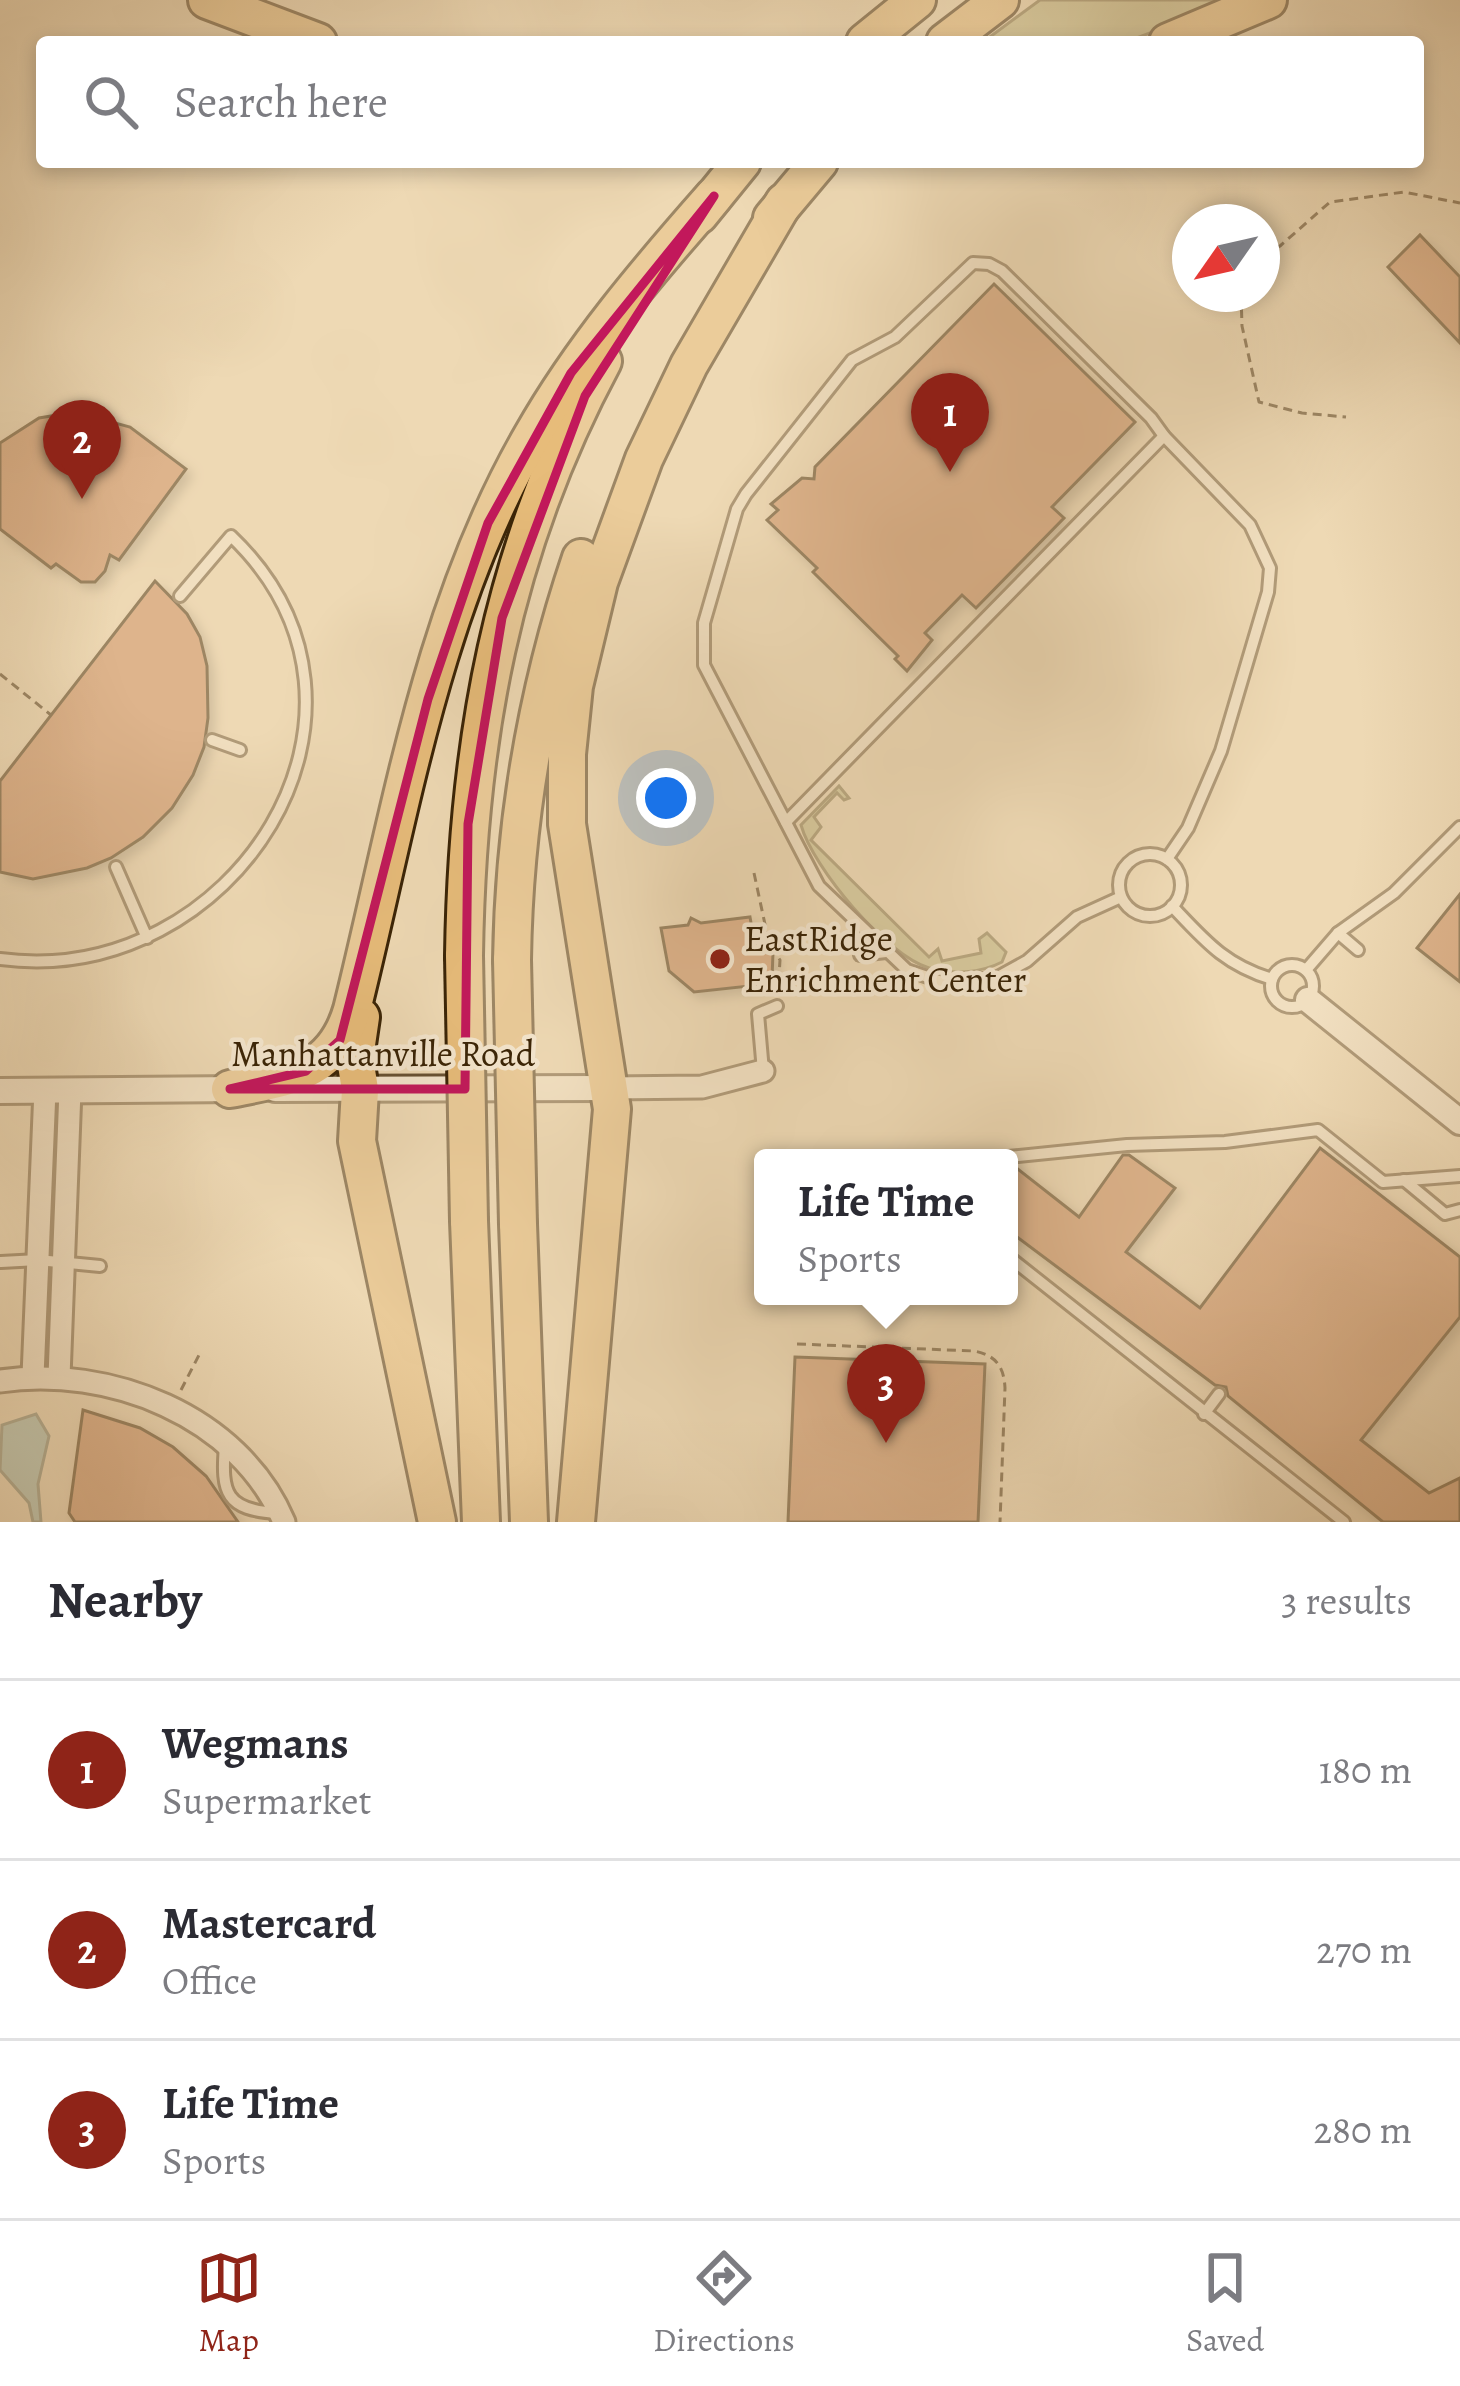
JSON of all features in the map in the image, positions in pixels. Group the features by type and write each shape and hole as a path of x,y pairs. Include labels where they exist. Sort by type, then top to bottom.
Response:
{"highway":[{"path":"207,0 302,36"},
{"path":"244,0 330,36"},
{"path":"872,36 917,0"},
{"path":"953,36 1000,0"},
{"path":"1182,36 1268,0"},
{"path":"230,1089 296,1075 335,1047 352,1010 447,634 499,500 543,417 594,340 737,168"},
{"path":"529,1522 512,960 518,846 529,759 554,643 581,559 626,451 667,371 731,271 814,168"},
{"path":"482,1522 464,956 466,853 478,734 502,617 560,450 613,343 660,268 714,196"},
{"path":"576,1522 610,1153 609,1088 567,824 567,754 580,650 616,531 666,411 784,202"},
{"path":"382,889 356,1048 360,1090 356,1132 437,1522"}],"street":[{"path":"1308,1000 1460,1123"},
{"name":"Manhattanville Road","path":"0,1090 702,1087 764,1071"},
{"path":"33,1376 38,1260 57,1090"},
{"path":"57,1090 63,1262 59,1377"},
{"path":"0,1381 33,1376 109,1384 172,1408 208,1430 249,1468 282,1518"}],"lane":[{"path":"1121,897 1077,917 1015,969 982,981 948,984 919,977 886,952 819,886 704,665 704,623 741,502 852,360 895,337 973,263 1002,271 1151,418 1250,525 1267,557 1270,580 1221,752 1188,828 1167,860"},
{"path":"786,822 1164,436"},
{"path":"0,959 30,963 79,960 148,938 184,919 216,893 252,852 289,791 299,761 303,670 286,611 249,554 231,536 180,596"},
{"path":"212,740 241,750"},
{"path":"1306,970 1338,933 1394,892 1460,826"},
{"path":"1152,854 1167,860 1181,881 1172,906 1160,914 1141,914 1121,897 1120,876 1131,860 1152,854"},
{"path":"116,867 148,938"},
{"path":"1172,906 1222,956 1272,979"},
{"path":"1338,933 1358,950"},
{"path":"860,955 886,952"},
{"path":"1289,964 1306,970 1313,985 1308,1000 1285,1006 1274,997 1272,979 1289,964"},
{"path":"764,1071 758,1014 777,1006"},
{"path":"1018,1156 1126,1145 1225,1142 1318,1130 1378,1186 1460,1176"},
{"path":"1404,1180 1445,1214 1460,1210"},
{"path":"1,1262 100,1266"},
{"path":"1018,1264 1344,1522"},
{"path":"1204,1414 1219,1394"},
{"path":"225,1446 223,1487 235,1503 282,1518"}],"path":[{"path":"1280,246 1330,202 1404,192 1460,203"},
{"path":"1242,312 1259,402 1346,417"},
{"path":"0,674 51,716"},
{"path":"754,873 769,944 780,960 777,1006"},
{"path":"797,1344 974,1351 993,1358 1004,1373 1005,1388 1000,1522"},
{"path":"172,1408 199,1354"}],"highlighted area":[{"path":"714,196 585,396 502,618 468,824 465,1089 230,1089 306,1071 340,1040 428,699 488,523 571,373"}],"shaded area":[{"path":"1040,0 1238,0 1142,36 991,36"},
{"path":"839,786 849,798 844,800 837,793 814,817 821,827 811,840 929,957 938,949 942,961 981,953 979,939 987,933 1006,952 1002,962 966,972 929,968 893,946 853,908 820,864 801,825"}],"water":[{"path":"36,1414 49,1436 38,1484 41,1522 33,1522 29,1503 0,1470 2,1425"}],"building":[{"path":"1420,235 1460,277 1460,343 1388,267"},
{"path":"994,284 1135,422 1052,507 1064,518 976,608 962,595 925,633 932,640 907,671 895,659 898,656 813,572 817,568 767,520 778,510 771,504 802,478 814,479 815,467"},
{"path":"75,412 130,427 186,469 119,560 110,555 95,582 81,582 56,564 51,568 0,529 0,443 39,418"},
{"path":"155,581 187,614 200,637 207,666 208,718 193,775 172,808 143,837 111,858 33,879 0,872 0,781"},
{"path":"1460,894 1460,982 1417,948"},
{"name":"EastRidge Enrichment Center","path":"750,917 756,952 773,953 772,978 759,976 759,985 694,992 669,971 661,928 688,925 691,918 701,923"},
{"path":"1320,1148 1460,1257 1460,1317 1361,1440 1429,1493 1460,1478 1460,1522 1383,1522 1228,1396 1226,1387 1215,1385 1018,1238 1018,1169 1079,1217 1123,1155 1175,1188 1126,1252 1200,1308"},
{"path":"795,1357 985,1364 978,1522 788,1522"},
{"path":"83,1410 140,1428 173,1447 206,1476 238,1522 75,1522 69,1513"}],"place":[{"name":"Wegmans","path":"950,472"},
{"name":"Mastercard","path":"82,499"},
{"name":"EastRidge Enrichment Center","path":"720,959"},
{"name":"Life Time","path":"886,1443"}]}
